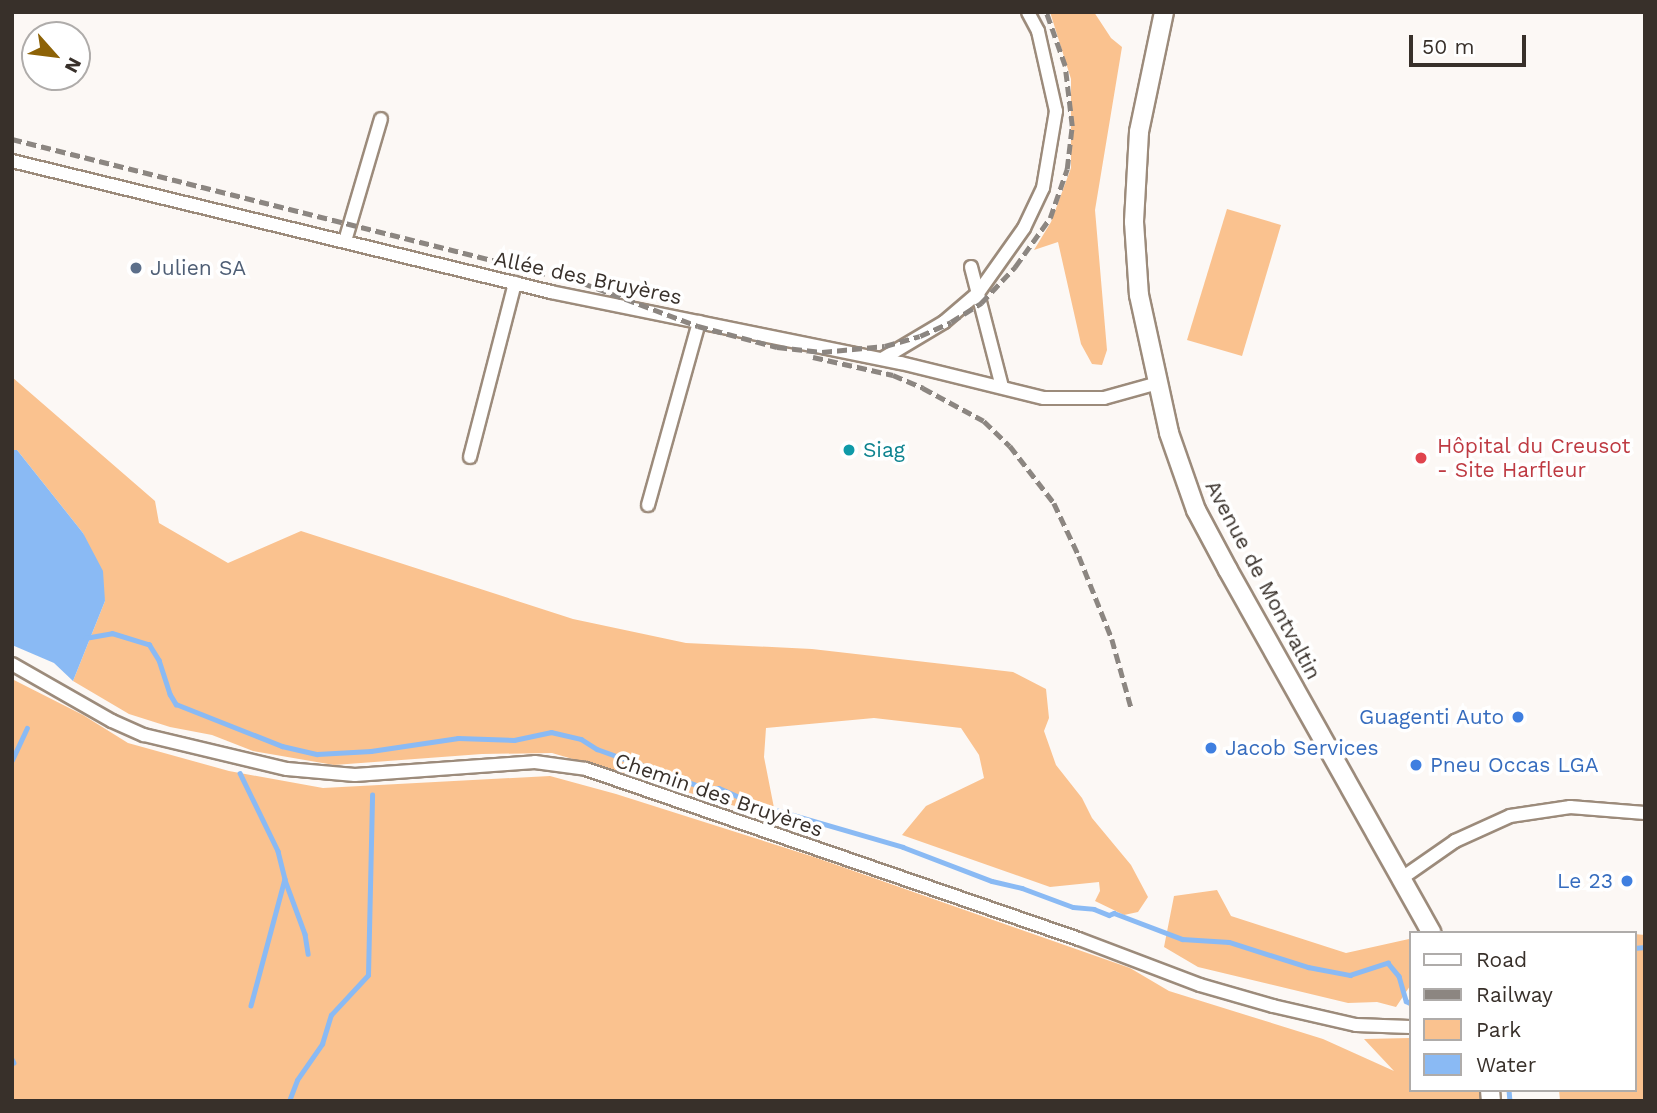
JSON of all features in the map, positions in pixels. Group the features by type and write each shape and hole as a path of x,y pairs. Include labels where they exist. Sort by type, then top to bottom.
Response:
{"street":[{"path":"882,359 944,322 978,293 1024,228 1043,188 1056,111 1038,31 1028,12"},
{"name":"Avenue de Montvaltin","path":"1164,12 1139,132 1134,222 1139,295 1169,433 1196,510 1431,931"},
{"path":"345,241 381,119"},
{"name":"Allée des Bruyères","path":"12,161 515,283 882,359 1044,398 1104,398 1158,383"},
{"path":"971,267 1002,387"},
{"path":"470,457 515,283"},
{"path":"648,505 699,322"},
{"name":"Chemin des Bruyères","path":"12,664 112,721 144,735 287,769 355,775 534,762 586,769 1079,939 1200,985 1273,1006 1356,1025 1408,1027"},
{"path":"1402,878 1455,841 1510,816 1570,807 1645,813"}],"green space":[{"path":"1050,12 1094,12 1111,38 1122,47 1095,210 1107,350 1102,365 1092,364 1081,344 1058,242 1034,250 1051,222 1071,168 1071,79"},
{"path":"1227,209 1281,225 1242,356 1187,340"},
{"path":"12,377 155,501 159,523 228,563 301,531 573,619 686,643 812,649 1013,672 1046,689 1049,718 1044,731 1056,765 1082,798 1092,818 1131,865 1148,897 1138,912 1124,915 1095,901 1100,891 1099,882 1050,887 902,835 926,806 984,778 979,755 961,728 874,718 766,728 764,757 776,818 552,753 482,754 334,765 253,751 212,735 170,727 129,714 73,681 105,601 83,533 17,450 12,450"},
{"path":"12,679 83,715 128,743 229,771 323,788 550,776 616,794 814,857 1130,968 1169,991 1323,1039 1394,1071 1364,1039 1408,1038 1408,1092 1479,1092 1480,1101 12,1101"},
{"path":"1217,890 1231,916 1346,953 1408,939 1408,989 1396,1007 1377,1002 1348,1003 1198,967 1164,947 1174,896"},
{"path":"1636,934 1645,935 1645,1101 1560,1101 1559,1092 1636,1092"}],"water":[{"path":"12,450 17,450 83,533 103,571 105,601 73,681 54,663 12,645"}],"waterway":[{"path":"85,638 112,633 149,644 159,660 176,704 282,746 317,754 371,751 458,738 514,740 551,732 581,739 597,749 705,788 719,788 752,803 903,847 992,881 1022,888 1073,907 1094,909 1109,915 1114,913 1182,939 1229,942 1308,967 1350,975 1388,963 1399,976 1408,1002"},
{"path":"12,760 27,728"},
{"path":"240,773 278,851 285,879 251,1006"},
{"path":"289,1101 297,1080 322,1044 331,1015 368,975 372,795"},
{"path":"285,880 305,934 308,954"},
{"path":"1636,948 1645,947"},
{"path":"12,1059 14,1063"},
{"path":"1509,1092 1510,1101"}],"railway":[{"path":"12,139 583,283 698,326 777,347 822,352 885,346 920,336 951,322 981,303 1015,267 1050,218 1067,169 1072,126 1065,66 1046,12"},
{"path":"813,357 893,375 923,388 984,421 1010,446 1054,503 1079,556 1112,639 1131,707"}],"place":[{"name":"Julien SA","path":"136,268"},
{"name":"Siag","path":"849,450"},
{"name":"Hôpital du Creusot - Site Harfleur","path":"1421,458"},
{"name":"Guagenti Auto","path":"1518,717"},
{"name":"Jacob Services","path":"1211,748"},
{"name":"Pneu Occas LGA","path":"1416,765"},
{"name":"Le 23","path":"1627,881"}]}
